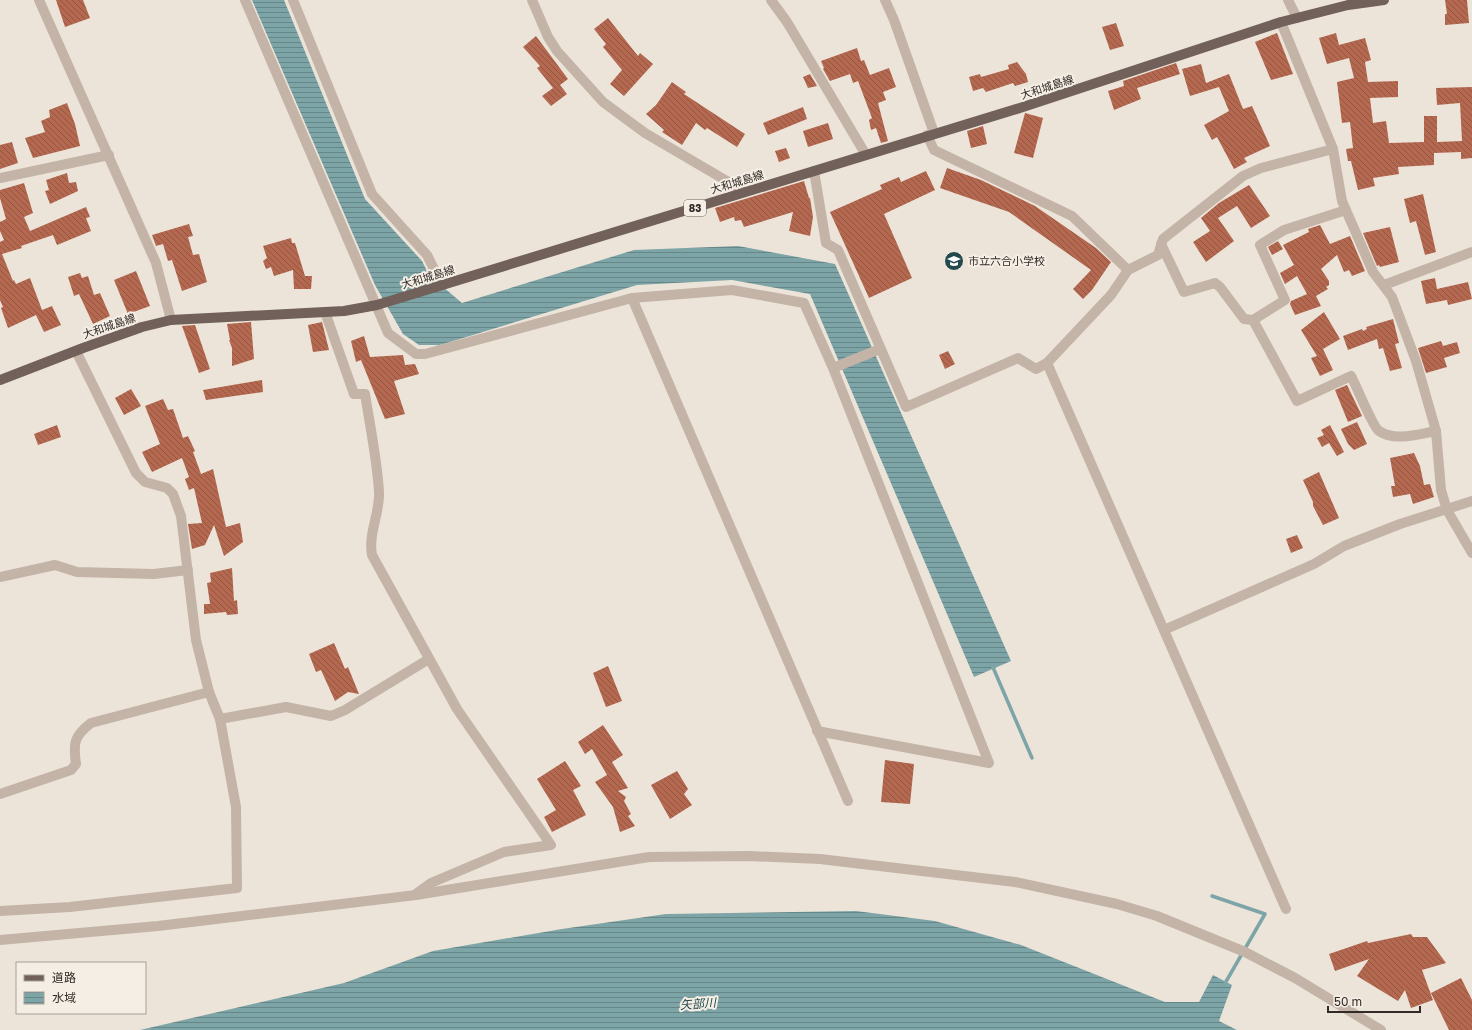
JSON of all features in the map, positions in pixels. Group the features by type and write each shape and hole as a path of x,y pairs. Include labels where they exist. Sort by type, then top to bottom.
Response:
{"main road":[{"name":"大和城島線","path":"0,380 142,327 171,320 344,311 377,305 1031,104 1281,22 1348,5 1384,0"}],"street":[{"path":"39,0 156,263 171,320"},
{"path":"245,0 388,333 416,354 425,354 632,298 732,290 804,303 833,368 989,763 817,731"},
{"path":"293,0 372,194 427,255 442,286"},
{"path":"532,0 551,42 603,102 645,133 744,191"},
{"path":"771,0 788,22 866,155"},
{"path":"885,0 894,20 934,150 1072,216 1128,270"},
{"path":"1288,0 1297,18"},
{"path":"1281,22 1333,149 1342,201 1373,272 1392,296 1416,361 1436,431 1441,490 1447,510 1472,552"},
{"path":"814,171 826,243 838,250 906,407 1018,358 1036,369 1047,363 1111,295 1128,270 1158,255 1163,239 1243,176 1261,168 1333,149"},
{"path":"0,178 109,155"},
{"path":"1161,244 1184,292 1215,283 1220,287 1244,319 1253,320 1285,300 1260,245 1284,230 1346,210"},
{"path":"1384,285 1472,252"},
{"path":"632,298 848,801"},
{"path":"325,312 354,394 365,394 379,492 377,515 370,546 372,555 457,709 551,845 504,852 431,883 416,894"},
{"path":"1253,320 1297,401 1351,376 1378,430 1389,436 1405,436 1436,431"},
{"path":"833,368 880,349"},
{"path":"0,910 70,907 237,888 236,808 220,719 209,692 196,640 182,516 173,494 167,488 145,482 136,473 76,351"},
{"path":"1047,363 1286,909"},
{"path":"1164,630 1314,564 1344,546 1400,524 1472,501"},
{"path":"0,577 55,565 77,572 154,574 188,570"},
{"path":"220,719 286,707 331,716 345,710 429,659"},
{"path":"0,794 71,770 76,764 75,740 81,731 91,723 209,692"},
{"path":"0,940 158,926 416,894 649,857 749,856 820,859 961,874 1068,892 1157,916 1245,952 1294,978 1381,1030"}],"water":[{"path":"252,0 284,0 365,199 422,261 429,275 462,303 634,250 738,246 835,264 1011,661 974,677 810,294 732,280 637,285 440,345 419,345 403,334 375,285"},
{"name":"矢部川","path":"856,911 935,921 1021,945 1165,1002 1199,1002 1213,975 1232,985 1219,1021 1237,1030 140,1030 344,983 433,951 562,929 666,914"}],"building":[{"path":"56,0 83,0 90,18 65,27"},
{"path":"1445,0 1467,0 1469,23 1445,25 1445,14 1447,14"},
{"path":"608,18 638,56 640,53 653,64 624,96 610,84 622,70 603,47 606,44 594,29"},
{"path":"1116,23 1124,46 1110,50 1102,27"},
{"path":"1277,33 1293,74 1271,80 1255,42"},
{"path":"1336,33 1339,45 1365,38 1371,60 1365,62 1368,82 1398,81 1398,97 1370,98 1373,123 1386,121 1389,143 1424,142 1424,116 1437,116 1437,142 1462,141 1460,103 1437,105 1436,88 1472,87 1472,158 1461,159 1461,152 1434,153 1434,165 1398,167 1399,174 1373,178 1375,186 1358,190 1351,161 1348,161 1346,149 1353,148 1350,122 1342,123 1337,82 1354,78 1349,58 1327,64 1319,38"},
{"path":"536,36 568,79 560,85 567,94 551,106 542,96 553,88 537,68 540,66 523,47"},
{"path":"857,48 861,61 864,60 870,75 889,68 896,87 883,92 886,100 878,103 888,141 881,143 876,128 871,130 869,120 872,118 858,81 853,83 850,74 830,81 823,69 824,68 821,61"},
{"path":"1017,62 1026,74 1028,82 1015,86 1013,83 986,92 983,88 973,91 969,77 980,74 981,77 1009,69 1008,65"},
{"path":"1176,63 1180,74 1137,88 1141,99 1114,110 1108,91 1124,86 1123,81"},
{"path":"1201,64 1206,83 1229,74 1243,109 1252,106 1270,146 1244,158 1247,162 1234,169 1217,137 1212,140 1204,125 1229,111 1219,87 1190,96 1182,69"},
{"path":"810,74 817,86 808,88 803,77"},
{"path":"672,82 686,92 684,94 745,134 737,147 707,128 705,130 696,123 682,145 662,132 664,130 646,114 656,105"},
{"path":"67,103 75,124 80,146 33,158 25,138 45,132 41,121 50,117 49,110"},
{"path":"803,107 807,119 768,135 763,123"},
{"path":"1025,113 1043,118 1033,158 1014,153"},
{"path":"828,123 833,139 808,147 803,131"},
{"path":"983,126 987,144 971,148 967,131"},
{"path":"12,142 18,163 0,169 0,145"},
{"path":"786,148 790,158 779,162 775,151"},
{"path":"947,168 981,180 1035,206 1096,248 1111,262 1092,290 1083,299 1073,289 1091,270 1009,212 940,188"},
{"path":"926,171 935,190 884,214 912,278 869,298 830,212 882,189 880,185 899,177 901,182"},
{"path":"67,173 69,183 76,182 78,191 50,204 45,191 49,190 46,180"},
{"path":"804,181 810,198 813,217 810,236 789,231 793,212 744,227 741,220 735,221 734,217 720,222 715,208"},
{"path":"24,183 33,213 24,217 30,231 86,207 90,217 86,218 91,231 57,245 53,235 21,246 22,248 2,254 13,281 14,280 16,284 30,278 42,310 52,306 61,325 44,332 36,315 8,328 1,308 3,307 0,300 0,242 4,240 0,231 0,222 6,219 0,198 0,190"},
{"path":"1249,185 1270,216 1251,228 1237,206 1218,218 1234,241 1206,262 1193,242 1210,231 1201,218 1219,203"},
{"path":"1423,194 1436,252 1425,255 1416,221 1410,223 1404,199"},
{"path":"189,224 193,236 188,237 193,255 199,254 207,282 182,291 172,260 168,261 163,244 156,246 152,235"},
{"path":"1320,225 1330,244 1350,236 1365,271 1352,276 1349,270 1344,272 1337,255 1321,269 1329,281 1329,285 1326,287 1328,289 1316,296 1321,306 1295,315 1290,304 1291,301 1307,294 1297,276 1285,284 1280,273 1294,265 1283,245 1309,232 1308,229"},
{"path":"1390,227 1399,262 1380,267 1379,265 1377,266 1363,233"},
{"path":"291,238 292,243 295,243 305,276 312,276 311,289 294,289 293,270 274,276 271,267 266,269 263,261 267,258 263,246"},
{"path":"1278,241 1283,249 1272,255 1268,247"},
{"path":"136,271 150,306 128,314 114,280"},
{"path":"80,273 82,278 88,276 94,295 100,293 110,316 93,324 79,294 74,296 68,277"},
{"path":"1435,278 1437,289 1468,282 1472,299 1448,305 1447,300 1426,304 1421,281"},
{"path":"1324,312 1340,339 1323,349 1333,370 1320,376 1311,358 1317,356 1301,330"},
{"path":"1393,319 1399,343 1395,344 1402,368 1390,371 1383,348 1379,349 1377,339 1348,350 1343,336 1362,329 1363,331 1367,329 1366,327"},
{"path":"251,322 254,359 232,366 232,348 229,340 227,324"},
{"path":"322,322 329,350 313,352 308,325"},
{"path":"195,325 210,369 199,373 182,326"},
{"path":"364,336 370,357 403,355 405,365 415,364 419,374 394,381 405,414 385,419 361,360 356,362 351,341"},
{"path":"1441,341 1443,346 1457,342 1460,353 1444,358 1447,367 1426,373 1418,348"},
{"path":"948,351 955,364 945,369 939,355"},
{"path":"262,380 263,392 206,400 203,390"},
{"path":"1347,385 1362,416 1348,422 1335,390"},
{"path":"131,389 141,406 124,415 115,398"},
{"path":"163,399 168,410 173,409 183,438 188,436 195,451 193,452 201,474 213,469 226,527 240,523 243,542 224,556 214,525 205,545 192,549 188,524 202,523 194,488 189,490 185,479 189,477 182,458 152,472 142,452 160,444 145,406"},
{"path":"1357,422 1367,444 1354,450 1348,444 1341,429"},
{"path":"57,425 61,437 38,445 34,434"},
{"path":"1330,425 1344,452 1337,456 1329,443 1322,447 1317,438 1324,435 1321,430"},
{"path":"1414,453 1420,466 1424,485 1430,484 1434,497 1413,504 1410,494 1393,497 1391,486 1395,486 1390,458"},
{"path":"1319,472 1339,518 1323,525 1313,506 1313,502 1303,480"},
{"path":"1297,535 1303,548 1291,553 1286,539"},
{"path":"232,568 234,601 237,600 238,614 227,615 226,612 204,614 204,604 210,604 207,583 211,582 210,573"},
{"path":"334,643 345,669 348,667 359,694 348,692 335,701 321,670 316,672 309,654"},
{"path":"608,666 622,701 606,707 593,673"},
{"path":"603,725 623,755 612,762 628,788 618,791 626,797 624,801 631,814 628,816 635,826 620,832 613,807 595,782 607,775 592,749 585,754 578,742"},
{"path":"885,760 914,764 910,804 881,802"},
{"path":"565,761 581,786 573,790 586,815 552,832 544,817 556,810 537,779"},
{"path":"677,771 688,789 684,794 692,805 670,819 651,785"},
{"path":"1411,934 1413,937 1427,937 1446,963 1422,970 1433,1000 1411,1008 1405,990 1398,1001 1357,976 1369,959 1335,971 1329,954 1367,941 1368,943"},
{"path":"1461,978 1472,1000 1472,1030 1449,1030 1431,993"}],"waterway":[{"path":"992,665 1032,758"},
{"path":"1212,896 1265,914 1224,985"}],"place":[{"name":"市立六合小学校","path":"954,261"}]}
